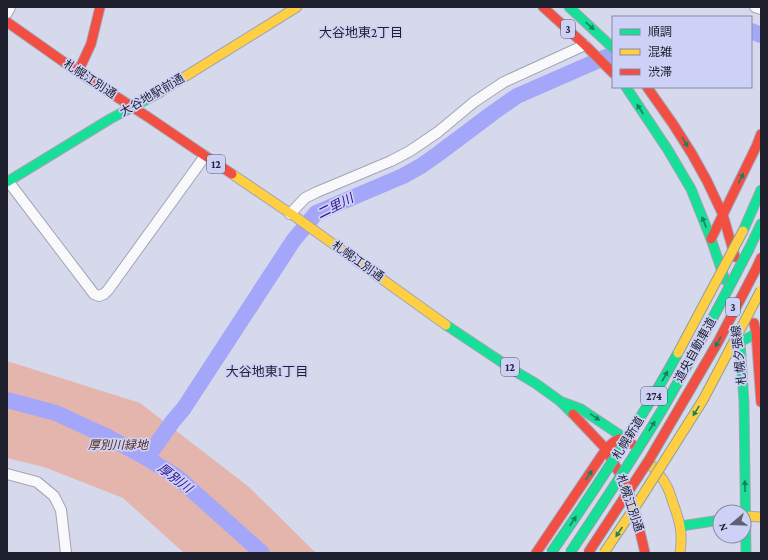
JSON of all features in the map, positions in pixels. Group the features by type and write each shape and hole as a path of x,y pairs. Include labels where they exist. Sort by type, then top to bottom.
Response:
{"main road":[{"path":"78,72 91,44 100,7"},
{"name":"大谷地駅前通","path":"8,182 110,119 164,89 297,7"},
{"name":"3","path":"543,7 611,70"},
{"name":"3","path":"569,7 612,47"},
{"name":"札幌江別通","path":"7,22 78,72 290,214 447,325 560,401 606,449 616,466 627,487 637,519 645,553"},
{"name":"札幌夕張線","path":"627,88 690,186 711,239 732,303 740,342 744,402 745,504"},
{"name":"札幌夕張線","path":"648,88 692,154 723,215 758,333 761,402"},
{"path":"711,239 761,134"},
{"name":"札幌新道","path":"551,553 613,463 648,406 692,328 743,231 761,190"},
{"name":"道央自動車道","path":"570,553 662,410 705,335 761,224"},
{"name":"道央自動車道","path":"588,553 649,460 718,342 761,258"},
{"path":"604,553 703,400 761,290"},
{"path":"740,342 758,333"},
{"path":"560,401 581,408 630,442 643,455 669,490 681,526 682,541 680,553"},
{"path":"536,553 606,449 614,441 626,439"},
{"path":"681,526 712,521"}],"street":[{"path":"7,13 10,7"},
{"path":"755,7 761,9"},
{"path":"290,214 305,198 391,161 410,150 438,132 474,102 504,82 588,48"},
{"path":"8,182 94,294 99,296 108,290 205,156"},
{"path":"7,474 37,482 54,496 61,510 66,553"}],"green space":[{"name":"厚別川緑地","path":"7,361 140,403 249,487 316,553 184,553 123,498 44,467 7,458"}],"waterway":[{"name":"二里川","path":"752,31 761,35"},
{"name":"二里川","path":"143,456 151,452 184,408 293,241 316,213 403,176 421,166 517,96 612,54"},
{"name":"二里川","path":"7,400 56,413 110,438 143,456 176,476 262,553"}],"traffic: fast":[{"path":"569,7 612,47"},
{"path":"627,88 668,150 691,189 711,239 725,280"},
{"path":"7,182 110,119 157,94"},
{"path":"743,231 761,190"},
{"path":"749,249 761,224"},
{"path":"570,553 662,410 696,350 749,249"},
{"path":"446,325 535,383 560,401 573,414"},
{"path":"738,331 744,402 746,553"},
{"path":"740,342 761,331"},
{"path":"551,553 617,454 678,353"},
{"path":"562,402 581,409 626,439"},
{"path":"681,526 712,521"}],"traffic: slow":[{"path":"157,94 297,7"},
{"path":"232,174 297,218 446,325"},
{"path":"678,353 743,231"},
{"path":"604,553 703,400 761,290"},
{"path":"651,465 663,480 671,495 680,528 680,553"},
{"path":"752,516 761,517"}],"traffic: jam":[{"path":"78,72 91,44 100,7"},
{"path":"543,7 612,72"},
{"path":"7,22 78,72 232,174"},
{"path":"648,88 673,124 707,181 723,215 735,257"},
{"path":"711,239 761,134"},
{"path":"755,271 761,258"},
{"path":"588,553 649,460 718,342 755,271"},
{"path":"754,323 761,402"},
{"path":"573,414 606,449 627,487 637,519 645,553"},
{"path":"536,553 606,449 618,439 624,439 632,444"}],"district":[{"name":"大谷地東2丁目","path":"361,32"},
{"name":"大谷地東1丁目","path":"267,371"}],"water label":[{"name":"厚別川","path":"175,478"}]}
